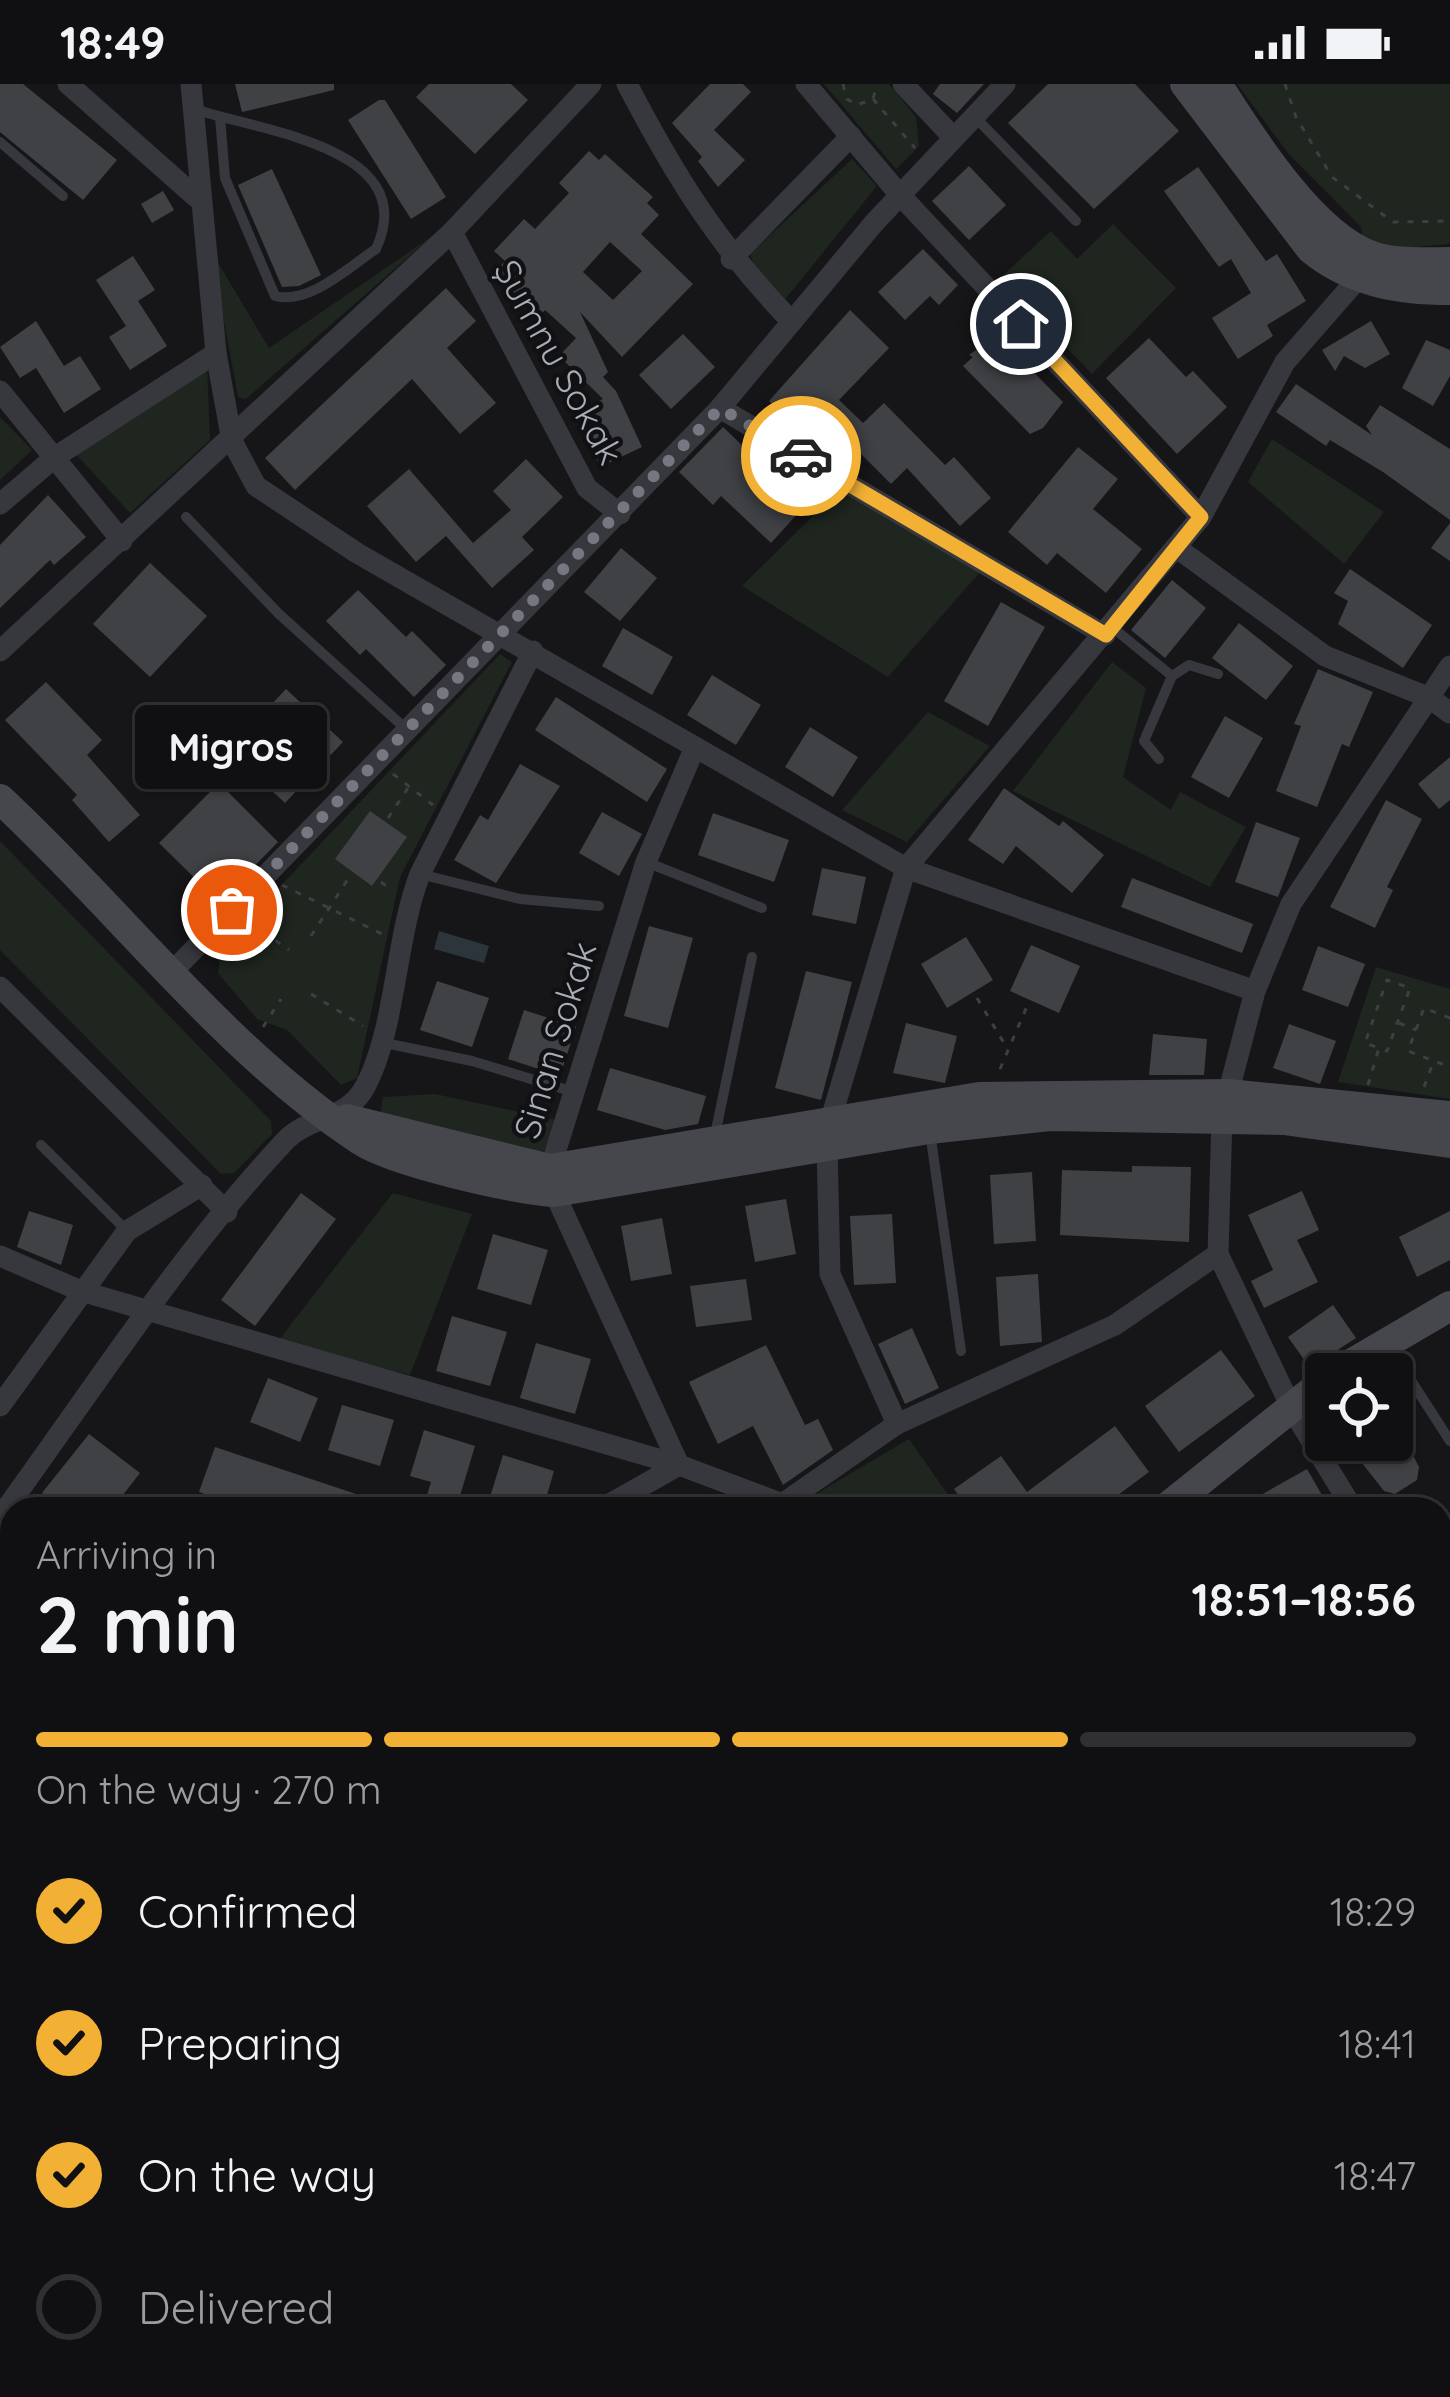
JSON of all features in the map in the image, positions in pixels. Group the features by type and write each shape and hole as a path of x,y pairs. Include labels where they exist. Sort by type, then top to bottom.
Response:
{"main road":[{"path":"1185,84 1311,249 1333,267 1450,262"},
{"path":"1217,84 1310,210 1368,268 1450,290"},
{"path":"0,799 274,1073 362,1142 502,1184 552,1180 829,1134 1000,1096 1450,1116"},
{"path":"552,1180 714,1142 1225,1106 1284,1120 1450,1143"},
{"path":"1366,1353 1449,1308"},
{"path":"1180,1497 1305,1398"}],"street":[{"path":"68,84 197,198"},
{"path":"191,84 197,198 232,441 244,472 268,495 357,553 906,868 1255,991"},
{"path":"0,651 232,441 452,232 591,84"},
{"path":"627,84 675,176 731,259 792,322"},
{"path":"806,84 900,195 1201,517"},
{"path":"903,84 952,136"},
{"path":"172,972 720,408 928,163 1004,84"},
{"path":"731,259 851,136"},
{"name":"Şumnu Sokak","path":"452,232 587,488 620,514"},
{"path":"897,1424 830,1274 829,1134 906,868 1201,517 1285,362 1368,268"},
{"path":"0,504 56,457 216,353"},
{"path":"0,391 122,541"},
{"path":"720,408 1109,631"},
{"path":"1177,548 1325,656 1430,698 1450,712"},
{"path":"15,1497 151,1311 291,1135 335,1118 356,1102 380,1039 419,874 533,651"},
{"path":"1346,1497 1292,1409 1218,1255 1225,1106 1255,991 1291,904 1450,666"},
{"name":"Sinan Sokak","path":"680,1465 552,1180 574,1092 646,862 695,747"},
{"path":"0,987 226,1213"},
{"path":"0,1406 127,1231 202,1185"},
{"path":"801,1497 897,1424 1115,1324 1218,1255"},
{"path":"0,1256 80,1291 680,1465 765,1497"},
{"path":"623,1497 680,1465"}],"lane":[{"path":"192,108 350,158 377,190 385,212 376,249 311,291 289,300 275,296 225,178 220,117"},
{"path":"973,115 1076,221"},
{"path":"0,142 63,196"},
{"path":"186,517 279,614 406,729"},
{"path":"1109,631 1172,676"},
{"path":"1159,759 1144,742 1172,676 1190,665 1218,674"},
{"path":"646,862 762,908"},
{"path":"419,874 520,898 599,906"},
{"path":"714,1142 752,957"},
{"path":"380,1039 574,1092"},
{"path":"929,1129 961,1352"},
{"path":"41,1144 127,1231"},
{"path":"1385,1340 1450,1441"}],"path":[{"path":"843,84 851,103 873,99"},
{"path":"873,99 877,84"},
{"path":"1285,84 1297,117 1332,177 1393,222 1450,221"},
{"path":"873,99 928,163"},
{"path":"375,761 448,817"},
{"path":"388,818 409,787"},
{"path":"265,875 399,943"},
{"path":"311,936 350,876"},
{"path":"232,910 289,950"},
{"path":"1388,980 1410,988 1388,1051 1379,1048 1365,1043 1388,980"},
{"path":"311,994 380,1039"},
{"path":"977,998 1008,1050"},
{"path":"263,1027 281,999"},
{"path":"1000,1096 999,1072 1028,1004"},
{"path":"1450,1018 1424,1009 1408,1051 1450,1067"},
{"path":"1398,1022 1416,1030"},
{"path":"1366,1092 1379,1048"},
{"path":"1420,1097 1434,1061"}],"shaded area":[{"path":"824,84 889,84 916,117 919,146 896,169"},
{"path":"1237,84 1450,84 1450,244 1364,251 1361,227 1288,153"},
{"path":"852,159 877,186 782,303 759,280 750,254"},
{"path":"1113,224 1176,288 1092,374 1000,278 1051,231 1077,259"},
{"path":"431,237 246,399 238,397 211,251 269,348"},
{"path":"207,366 210,440 130,513 75,453"},
{"path":"0,417 32,450 0,480"},
{"path":"1272,439 1384,512 1344,564 1248,482"},
{"path":"840,489 981,571 888,677 742,586"},
{"path":"500,654 512,662 400,877 357,1078 341,1085 287,1030 257,1019 218,973 221,949"},
{"path":"1112,662 1146,688 1123,777 1171,810 1180,792 1246,827 1210,887 1013,791"},
{"path":"928,712 990,746 907,842 842,810"},
{"path":"0,841 271,1121 272,1134 234,1173 221,1174 0,950"},
{"path":"439,931 489,946 484,963 434,949"},
{"path":"1376,967 1450,989 1450,1099 1338,1082"},
{"path":"435,1094 557,1120 539,1162 380,1117 383,1097"},
{"path":"393,1193 472,1214 410,1375 278,1341"},
{"path":"909,1439 950,1497 816,1497"}],"building":[{"path":"0,84 23,84 117,160 83,200 0,132"},
{"path":"235,84 334,84 334,90 242,112"},
{"path":"429,84 511,84 528,100 475,154 416,97"},
{"path":"710,84 743,84 751,92 714,130 745,160 718,187 698,161 702,157 672,123"},
{"path":"940,84 984,84 957,113 933,94"},
{"path":"1048,84 1135,84 1179,131 1094,209 1008,123"},
{"path":"385,100 446,197 411,219 348,120"},
{"path":"589,151 599,160 605,154 653,197 647,203 659,215 641,234 693,284 622,357 580,312 608,372 603,377 616,391 642,447 600,467 575,411 603,399 559,356 576,338 545,310 540,316 493,274 505,261 494,251 524,219 535,229 569,193 559,183","holes":["610,242 642,271 613,300 583,272"]},
{"path":"969,166 1006,205 969,240 932,201"},
{"path":"1198,167 1266,261 1277,254 1306,301 1267,325 1273,336 1238,359 1212,318 1251,293 1231,259 1219,267 1164,191"},
{"path":"272,169 321,275 299,286 282,287 238,185"},
{"path":"163,191 174,210 152,223 141,204"},
{"path":"923,249 958,285 939,305 930,296 905,320 878,292"},
{"path":"133,256 155,290 138,301 167,346 130,370 109,337 126,326 96,280"},
{"path":"446,288 476,321 447,348 496,403 460,434 412,379 295,490 265,458"},
{"path":"850,310 889,348 839,400 863,423 884,403 945,465 954,457 991,498 960,526 907,468 891,484 829,422 811,441 769,401"},
{"path":"36,321 64,366 80,356 101,389 64,413 36,368 20,378 0,347"},
{"path":"1371,321 1390,354 1365,368 1344,356 1335,371 1322,350"},
{"path":"683,334 715,367 671,409 639,375"},
{"path":"997,335 1063,402 1043,428 1030,434 963,366 973,357 969,355"},
{"path":"1149,338 1186,377 1193,371 1227,407 1177,454 1106,378"},
{"path":"1426,340 1450,350 1450,376 1433,406 1402,388"},
{"path":"1296,384 1372,435 1366,426 1380,405 1450,449 1450,520 1383,472 1330,440 1326,446 1276,412"},
{"path":"723,427 768,470 777,459 819,490 771,543 721,496 713,505 679,472"},
{"path":"1078,447 1118,479 1093,509 1142,549 1106,593 1057,553 1047,565 1008,532"},
{"path":"526,459 563,497 522,537 534,550 492,588 446,536 416,562 367,506 409,469 473,543 511,510 493,491"},
{"path":"48,495 86,537 54,565 50,560 0,608 0,545"},
{"path":"1450,523 1450,561 1431,548"},
{"path":"621,548 657,578 620,621 584,592"},
{"path":"150,563 207,616 150,677 93,624"},
{"path":"1350,569 1432,625 1403,668 1338,624 1348,601 1334,593"},
{"path":"1172,580 1206,608 1165,658 1131,630"},
{"path":"358,590 406,637 412,631 446,665 414,697 366,649 360,655 326,621"},
{"path":"1001,602 1045,627 988,726 944,701"},
{"path":"1239,623 1293,666 1266,700 1212,658"},
{"path":"623,628 673,657 652,695 602,666"},
{"path":"1318,669 1373,692 1349,747 1342,744 1317,807 1276,791 1301,726 1294,724"},
{"path":"712,675 761,705 736,745 687,715"},
{"path":"46,682 102,740 87,755 140,815 109,842 72,800 77,795 5,720"},
{"path":"286,689 343,742 285,803 228,750"},
{"path":"556,697 667,769 647,802 535,730"},
{"path":"1225,716 1263,738 1229,798 1191,777"},
{"path":"810,727 858,757 833,797 785,767"},
{"path":"1450,757 1450,800 1439,809 1418,784"},
{"path":"520,764 560,786 496,883 454,860 480,815 488,820"},
{"path":"219,783 278,842 219,902 159,843"},
{"path":"1004,788 1059,826 1063,821 1104,855 1072,893 1016,846 1003,864 968,840"},
{"path":"1386,800 1422,819 1387,887 1393,890 1375,928 1330,907"},
{"path":"370,811 407,837 372,886 335,859"},
{"path":"602,812 642,834 619,876 579,853"},
{"path":"713,813 789,840 774,882 698,855"},
{"path":"1256,822 1300,838 1278,897 1235,882"},
{"path":"822,868 866,877 856,924 812,915"},
{"path":"1132,878 1253,924 1242,953 1121,907"},
{"path":"649,926 693,938 668,1028 624,1016"},
{"path":"966,937 993,980 947,1008 921,964"},
{"path":"1031,945 1080,966 1059,1013 1010,991"},
{"path":"1318,946 1365,964 1348,1007 1302,990"},
{"path":"806,971 852,982 821,1100 775,1088"},
{"path":"437,981 489,998 472,1047 420,1030"},
{"path":"524,1010 576,1027 560,1076 508,1059"},
{"path":"906,1023 957,1036 945,1083 893,1073"},
{"path":"1289,1024 1336,1041 1320,1084 1273,1068"},
{"path":"1153,1034 1207,1039 1204,1075 1149,1075"},
{"path":"610,1068 706,1096 698,1124 665,1130 597,1110"},
{"path":"1132,1166 1191,1167 1189,1242 1060,1235 1062,1170 1132,1172"},
{"path":"1032,1172 1036,1241 994,1244 990,1175"},
{"path":"1302,1191 1319,1230 1297,1240 1318,1282 1264,1308 1251,1281 1273,1270 1248,1215"},
{"path":"301,1193 336,1219 255,1326 221,1300"},
{"path":"786,1199 796,1254 755,1262 745,1206"},
{"path":"29,1211 73,1225 61,1265 17,1247"},
{"path":"1450,1211 1450,1260 1417,1277 1399,1237"},
{"path":"892,1214 896,1283 854,1285 850,1216"},
{"path":"662,1218 672,1274 631,1281 621,1226"},
{"path":"493,1234 548,1250 531,1305 477,1289"},
{"path":"1038,1274 1042,1342 1000,1346 996,1277"},
{"path":"746,1279 752,1320 696,1327 690,1286"},
{"path":"1333,1305 1356,1338 1333,1353 1305,1353 1305,1361 1288,1337"},
{"path":"452,1316 507,1332 490,1386 436,1371"},
{"path":"912,1328 939,1388 905,1404 878,1344"},
{"path":"536,1343 591,1359 575,1414 520,1398"},
{"path":"766,1345 805,1425 818,1419 833,1450 783,1485 753,1426 718,1444 689,1382"},
{"path":"1221,1350 1255,1396 1179,1452 1145,1406"},
{"path":"268,1378 318,1398 300,1442 250,1422"},
{"path":"342,1405 394,1420 380,1466 328,1450"},
{"path":"1115,1426 1149,1472 1115,1497 960,1497 954,1489 1001,1456 1027,1492"},
{"path":"424,1430 475,1446 460,1497 427,1497 431,1482 410,1476"},
{"path":"89,1434 140,1473 121,1497 47,1497 42,1493"},
{"path":"215,1447 365,1497 213,1497 199,1492"},
{"path":"503,1455 554,1471 546,1497 490,1497"},
{"path":"1413,1455 1419,1467 1417,1480 1395,1494 1384,1491 1360,1461 1413,1461"},
{"path":"1307,1469 1323,1497 1257,1497"}],"way so far":[{"path":"232,910 720,408 801,456"}],"place":[{"name":"Migros","path":"232,910"}],"route":[{"path":"801,456 1106,635 1201,517 1021,324"}]}
